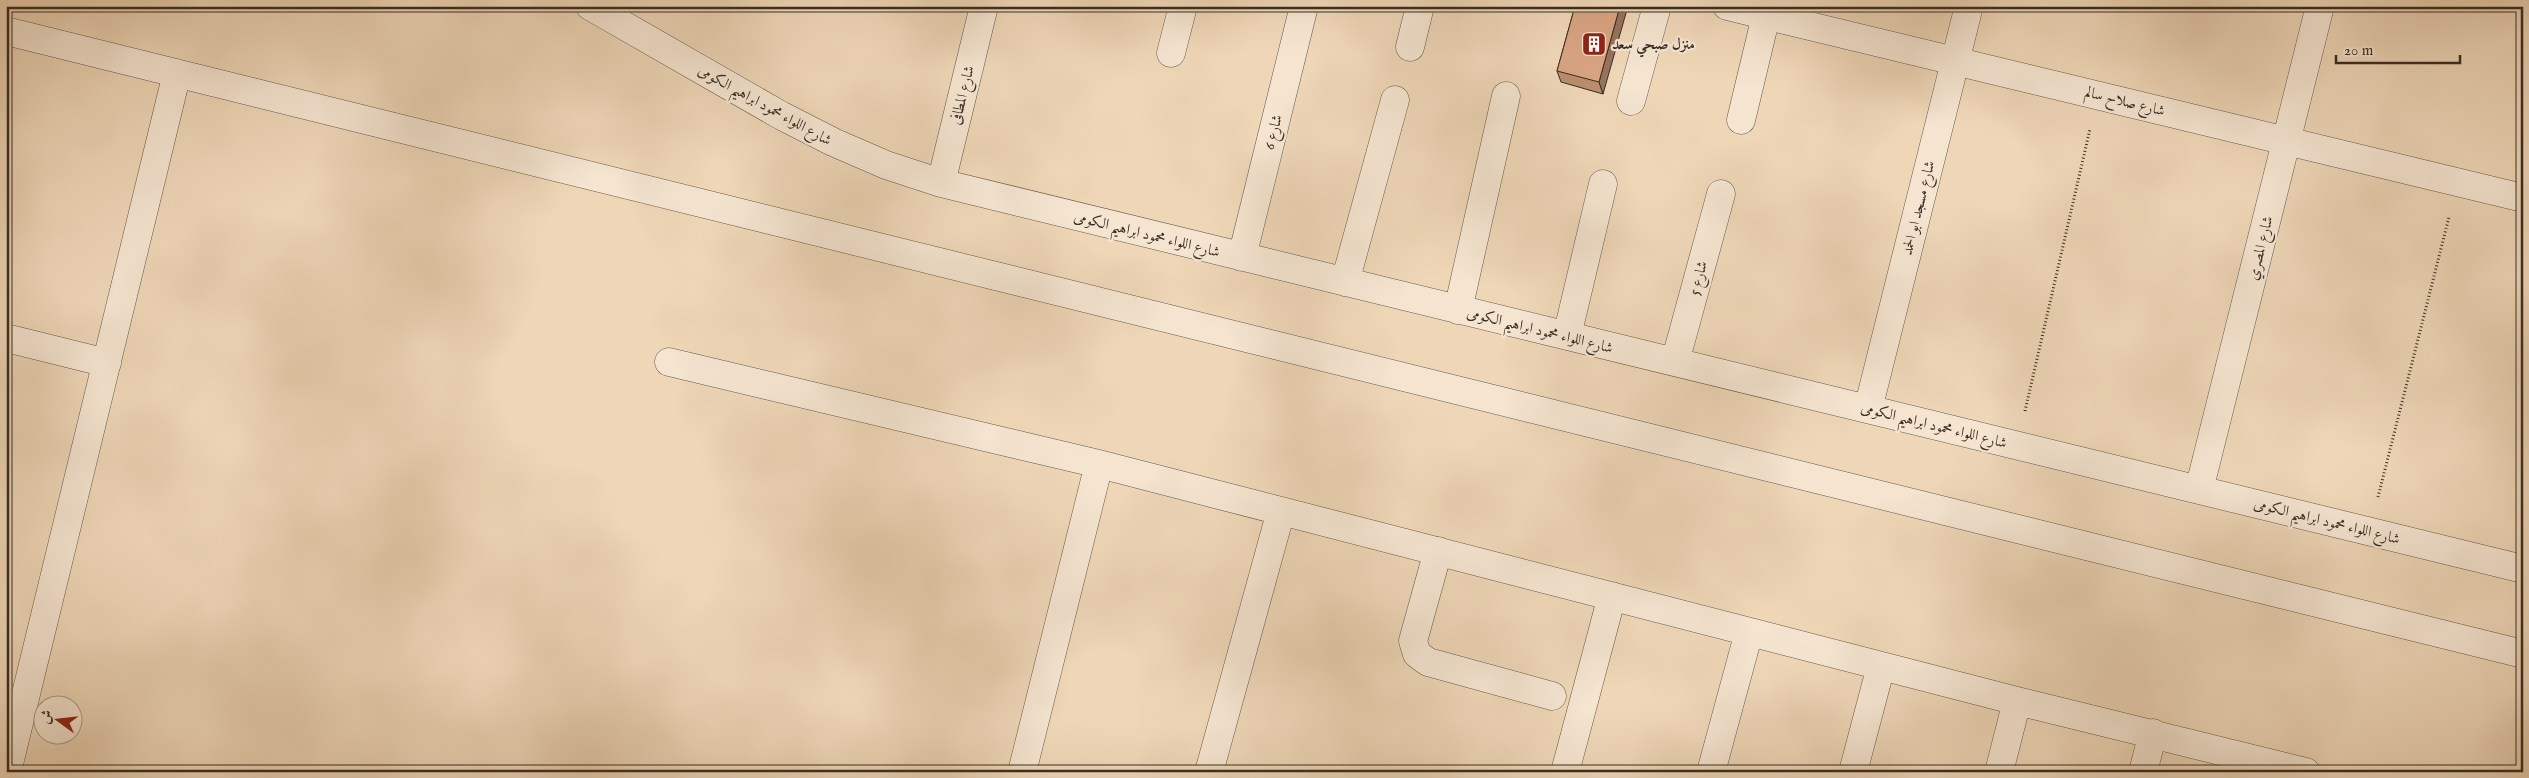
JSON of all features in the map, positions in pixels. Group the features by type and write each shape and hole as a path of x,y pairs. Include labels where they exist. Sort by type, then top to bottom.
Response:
{"street":[{"name":"شارع اللواء محمود ابراهيم الكومى","path":"590,6 782,116 833,142 886,165 941,183 2017,446 2522,566"},
{"name":"شارع المطافى","path":"941,183 984,6"},
{"path":"1171,53 1183,6"},
{"name":"شارع 6","path":"1242,257 1304,6"},
{"path":"1410,47 1420,6"},
{"path":"1631,100 1656,6"},
{"name":"شارع صلاح سالم","path":"1727,6 2523,198"},
{"name":"شارع مسجد ابو الحمد","path":"1868,409 1969,6"},
{"name":"شارع المصري","path":"2199,490 2320,6"},
{"path":"1741,120 1766,16"},
{"path":"6,32 2523,654"},
{"path":"7,772 177,74"},
{"path":"1458,310 1506,96"},
{"path":"1345,282 1395,100"},
{"path":"1568,336 1602,184"},
{"name":"شارع 5","path":"1675,362 1721,194"},
{"path":"6,338 107,363"},
{"path":"669,362 1099,464 2017,701 2306,772"},
{"path":"1022,772 1099,464"},
{"path":"1209,772 1281,510"},
{"path":"1438,551 1413,641 1417,654 1428,662 1552,696"},
{"path":"1565,772 1612,596"},
{"path":"1711,772 1749,632"},
{"path":"1853,772 1881,666"},
{"path":"1999,772 2017,701"},
{"path":"2143,772 2153,733"}],"path":[{"path":"2017,446 2098,95"},
{"path":"2369,531 2457,182"}],"building":[{"name":"منزل صبحي سعد","path":"1575,6 1620,6 1599,82 1557,71"}],"place":[{"name":"منزل صبحي سعد","path":"1594,44"}]}
